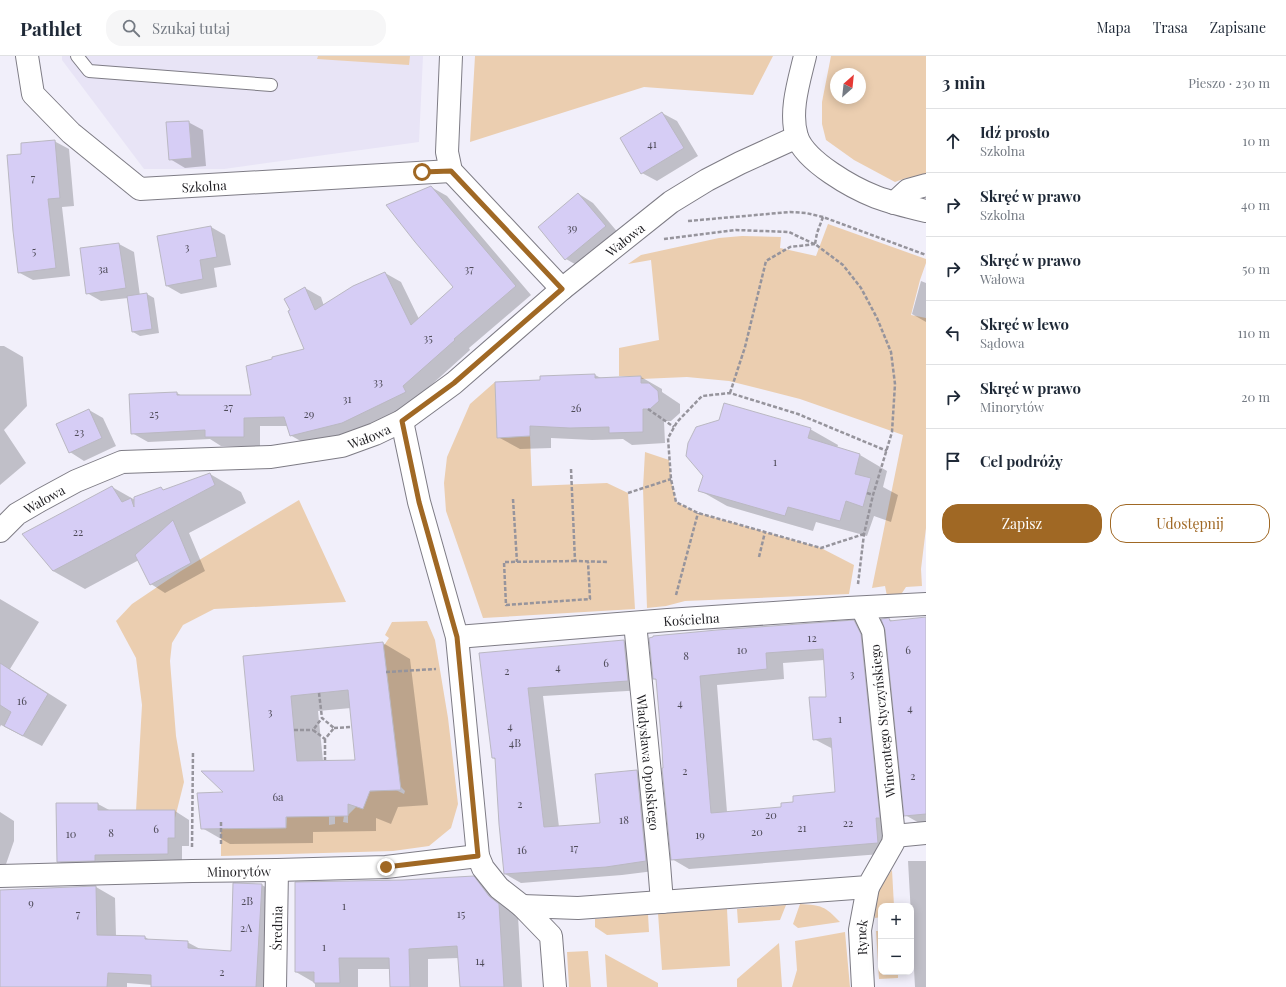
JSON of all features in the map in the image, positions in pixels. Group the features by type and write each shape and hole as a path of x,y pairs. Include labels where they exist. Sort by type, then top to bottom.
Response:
{"street":[{"name":"Szkolna","path":"28,56 33,94 71,133 140,190 451,171"},
{"path":"451,56 448,152 451,171 562,289"},
{"path":"805,56 794,113 797,138 802,147 810,157 822,167 868,193 894,203 926,212"},
{"name":"Wałowa","path":"0,530 17,514 41,500 76,481 122,462 272,457 342,446 375,434 402,421 454,383 562,289 671,202 714,177 797,138"},
{"path":"894,203 908,190 926,184"},
{"path":"402,421 419,502 457,637 478,856 484,868 499,888 522,906 551,936 555,987"},
{"name":"Kościelna","path":"457,637 636,623 860,598 926,604"},
{"name":"Wincentego Styczyńskiego","path":"860,598 873,631 894,836"},
{"name":"Władysława Opolskiego","path":"636,623 660,864 662,902"},
{"path":"894,836 926,833"},
{"name":"Rynek","path":"863,987 860,930 868,887 893,844 894,836"},
{"name":"Minorytów","path":"0,876 386,867 478,856"},
{"name":"Średnia","path":"276,987 277,870"},
{"path":"522,906 578,908 868,887"}],"lane":[{"path":"77,56 89,71 271,85"}],"path":[{"path":"685,222 790,212 806,213 823,217 926,255"},
{"path":"815,244 817,232 823,217"},
{"path":"657,241 736,230 789,232 815,244 843,266 862,288 877,318 891,352 895,384 892,432 873,495 864,534 859,566 860,598"},
{"path":"730,394 745,347 766,261 790,247 815,244"},
{"path":"864,534 821,548 698,513 676,502 671,479 668,438 677,422 702,396 730,394 798,414 887,451"},
{"path":"648,409 674,427"},
{"path":"571,469 575,561"},
{"path":"628,493 671,479"},
{"path":"867,493 873,495"},
{"path":"513,499 517,562"},
{"path":"680,580 698,513"},
{"path":"759,557 765,532"},
{"path":"588,562 590,599 506,605 504,562 575,561 607,562"},
{"path":"386,672 440,668"},
{"path":"319,693 322,718 334,728 351,727"},
{"path":"313,730 322,718"},
{"path":"325,760 324,739 334,728"},
{"path":"294,730 313,730 324,739"},
{"path":"192,871 193,751"},
{"path":"221,822 221,844"}],"shaded area":[{"path":"62,56 423,56 419,142 224,169 144,169 62,60"},
{"path":"318,56 410,56 409,65 317,59"},
{"path":"475,56 773,56 753,95 644,87 470,142"},
{"path":"831,56 926,56 926,177 906,178 895,182 854,160 826,140 822,124 822,102"},
{"path":"828,224 926,259 911,315 926,318 926,528 921,569 922,586 906,587 900,596 887,596 885,586 872,588 903,435 800,399 729,381 687,377 641,379 641,376 619,376 619,348 659,340 651,260 628,264 641,255 719,238 742,236 781,237 780,248 816,256"},
{"path":"495,382 498,438 530,436 532,486 607,483 628,493 635,609 483,618 446,511 444,483 447,457 470,404"},
{"path":"645,452 669,460 676,502 698,513 821,548 854,565 849,594 685,601 666,606 647,608 643,488"},
{"path":"299,500 346,602 214,609 183,625 172,643 170,661 176,736 184,782 175,818 136,811 142,705 136,658 116,621 132,604 181,571"},
{"path":"427,621 435,640 448,718 458,804 451,828 429,846 393,851 221,856 221,822 228,823 228,829 286,828 287,817 329,816 329,825 335,824 335,816 344,816 343,822 348,823 348,815 357,806 358,792 396,790 404,794 405,791 400,786 383,647 389,638 385,635 392,622"},
{"path":"892,870 894,903 878,903 878,918 875,918 876,892"},
{"path":"800,904 822,907 840,922 798,928 793,924"},
{"path":"786,905 780,920 738,923 737,909"},
{"path":"727,909 730,966 662,970 658,913"},
{"path":"648,914 649,932 607,935 595,927 595,919"},
{"path":"876,931 878,931 878,963"},
{"path":"845,932 850,987 792,987 797,970 795,941"},
{"path":"779,943 782,987 737,987 737,979"},
{"path":"588,951 591,987 569,987 567,952"},
{"path":"605,954 658,983 658,987 607,987"},
{"path":"879,975 898,975 898,978 879,979"}],"building":[{"path":"662,112 684,148 641,174 620,138"},
{"path":"189,121 192,158 169,160 166,122"},
{"path":"55,140 60,198 48,199 56,268 18,273 7,155 21,154 21,143"},
{"path":"431,186 516,286 454,339 455,340 403,386 406,392 342,423 290,436 284,417 244,418 244,437 205,437 205,430 131,434 129,394 177,392 177,395 251,395 246,366 272,359 272,357 304,349 288,311 290,310 284,299 305,287 315,310 353,286 385,272 411,325 453,287 386,205"},
{"path":"578,193 606,226 565,260 538,227"},
{"path":"211,226 217,257 200,260 203,279 166,286 157,236"},
{"path":"119,243 126,288 86,294 80,248"},
{"path":"147,293 152,329 132,332 127,296"},
{"path":"595,374 595,378 641,376 641,383 649,383 658,391 659,401 650,409 643,409 643,432 609,433 609,427 570,428 530,426 530,436 497,438 495,382 540,380 540,376"},
{"path":"724,403 811,428 808,438 860,454 855,474 871,478 863,507 846,501 840,521 788,507 785,516 698,491 703,476 686,456 688,443 696,427 719,420"},
{"path":"89,409 102,438 69,453 56,424"},
{"path":"210,473 215,485 53,571 22,534 112,486 122,502 131,498 134,507 134,497 161,487 163,490"},
{"path":"173,520 191,563 150,585 135,555"},
{"path":"926,617 926,814 904,816 885,630 881,619 889,618 890,621"},
{"path":"854,620 861,634 880,818 876,818 878,843 671,860 662,768 662,748 656,679 653,679 649,638 653,636","holes":["823,649 826,697 809,697 813,740 831,738 835,792 793,796 793,802 781,803 781,807 711,813 700,676 767,669 766,653"]},
{"path":"624,640 628,681 528,688 544,827 600,823 595,774 637,770 646,861 606,867 504,874 495,758 492,758 479,653"},
{"path":"383,642 401,790 370,791 363,809 348,804 348,816 286,817 286,828 201,829 197,793 223,792 201,771 254,771 243,656","holes":["348,690 355,760 297,761 291,696"]},
{"path":"0,663 48,694 23,736 4,726 11,712 0,705"},
{"path":"56,803 98,803 98,810 175,810 175,838 168,838 168,854 95,855 95,861 57,862"},
{"path":"474,876 489,896 499,904 504,987 460,987 457,946 409,949 410,987 390,987 389,958 339,958 340,983 314,983 314,972 295,972 295,882 403,880"},
{"path":"233,883 262,884 256,987 151,987 151,975 108,973 107,987 0,987 0,890 96,886 97,935 145,936 145,939 188,941 188,948 231,951"}],"route":[{"path":"386,867 478,856 457,637 419,502 402,421 454,383 562,289 451,171 422,172"}]}
